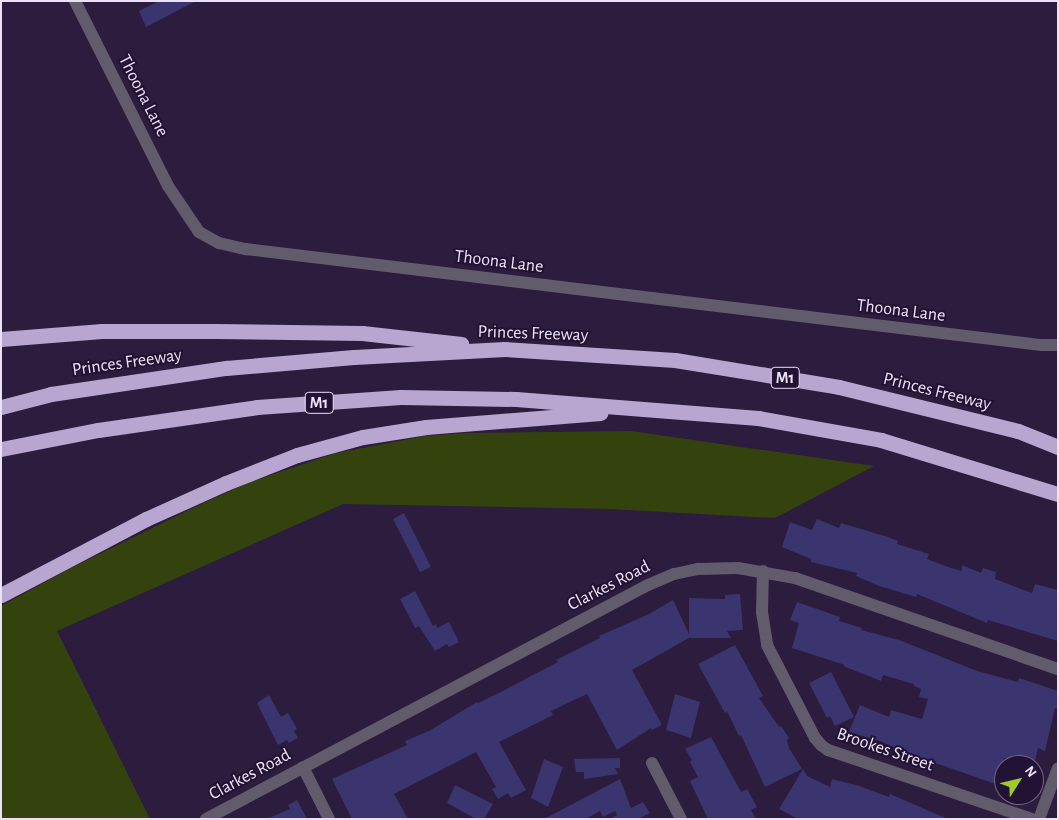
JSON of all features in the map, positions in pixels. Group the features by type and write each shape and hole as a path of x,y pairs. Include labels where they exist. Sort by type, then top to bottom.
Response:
{"highway":[{"path":"1,339 102,331 362,333 505,349"},
{"name":"Princes Freeway","path":"1,407 52,394 226,368 354,357 505,349 675,360 839,387 1018,431 1058,447"},
{"name":"M1","path":"1,449 98,430 257,407 401,397 516,399 758,418 881,440 1058,494"},
{"path":"1,595 146,519 226,483 298,455 363,437 426,427 639,410"}],"street":[{"name":"Thoona Lane","path":"75,1 168,186 199,232 219,242 246,249 1031,344 1058,345"},
{"name":"Clarkes Road","path":"206,819 648,585 674,574 711,567 763,571 795,578 1058,669"},
{"name":"Brookes Street","path":"763,571 762,612 767,645 815,738 821,745 828,750 1032,819"},
{"path":"652,763 681,819"},
{"path":"303,767 329,819"},
{"path":"1039,819 1058,768"}],"green space":[{"path":"631,431 874,466 775,518 611,509 343,504 57,631 150,819 1,819 1,606 69,569 195,507 250,482 336,453 425,436 467,433"}],"building":[{"path":"159,1 196,1 146,27 139,11"},
{"path":"404,513 431,567 420,572 393,519"},
{"path":"817,519 839,528 841,523 888,537 898,541 897,544 929,554 927,559 948,567 962,571 962,565 981,573 983,568 996,572 995,579 1032,593 1035,584 1058,590 1058,641 988,620 987,623 917,594 916,597 879,586 856,576 857,573 811,562 811,559 782,547 790,522 812,530"},
{"path":"415,591 433,626 436,624 437,628 449,622 459,642 449,647 447,644 435,651 419,626 415,628 400,599"},
{"path":"740,594 743,630 727,631 731,638 689,638 632,670 662,725 652,730 651,728 617,750 587,694 551,711 553,715 499,742 526,790 511,798 508,793 498,799 492,789 496,787 476,752 394,794 408,819 352,819 332,779 407,745 405,741 429,731 477,702 503,691 558,662 556,660 600,638 599,636 647,615 673,600 689,634 689,598 725,599 725,595"},
{"path":"797,602 840,617 839,621 862,628 861,630 899,640 977,671 1018,682 1019,678 1058,691 1058,709 1055,708 1045,751 1038,748 1036,755 994,755 994,783 910,754 880,741 849,732 860,705 889,717 891,710 922,719 928,699 919,697 921,689 914,686 914,684 883,675 881,681 843,666 845,665 792,648 799,623 790,620"},
{"path":"735,645 763,696 759,698 789,738 787,740 789,748 802,769 765,787 741,735 739,736 727,711 725,713 698,664"},
{"path":"831,672 854,717 835,726 830,716 827,718 809,683"},
{"path":"675,694 700,702 691,738 666,730"},
{"path":"269,695 281,717 288,713 297,729 294,731 298,738 289,743 287,740 278,745 257,703"},
{"path":"711,737 741,792 747,789 757,807 751,810 756,819 708,819 690,781 698,777 690,762 692,760 685,749"},
{"path":"620,758 620,768 615,768 618,774 584,779 584,772 576,772 574,759"},
{"path":"544,759 563,767 548,807 531,798"},
{"path":"803,769 807,776 830,787 832,779 889,797 890,794 948,819 798,819 779,809"},
{"path":"620,779 631,808 643,802 650,813 638,819 610,819 617,815 615,811 603,817 600,811 586,819 544,819"},
{"path":"455,785 493,804 484,819 476,819 447,803"},
{"path":"297,800 307,819 267,819 290,809 288,805"}]}
